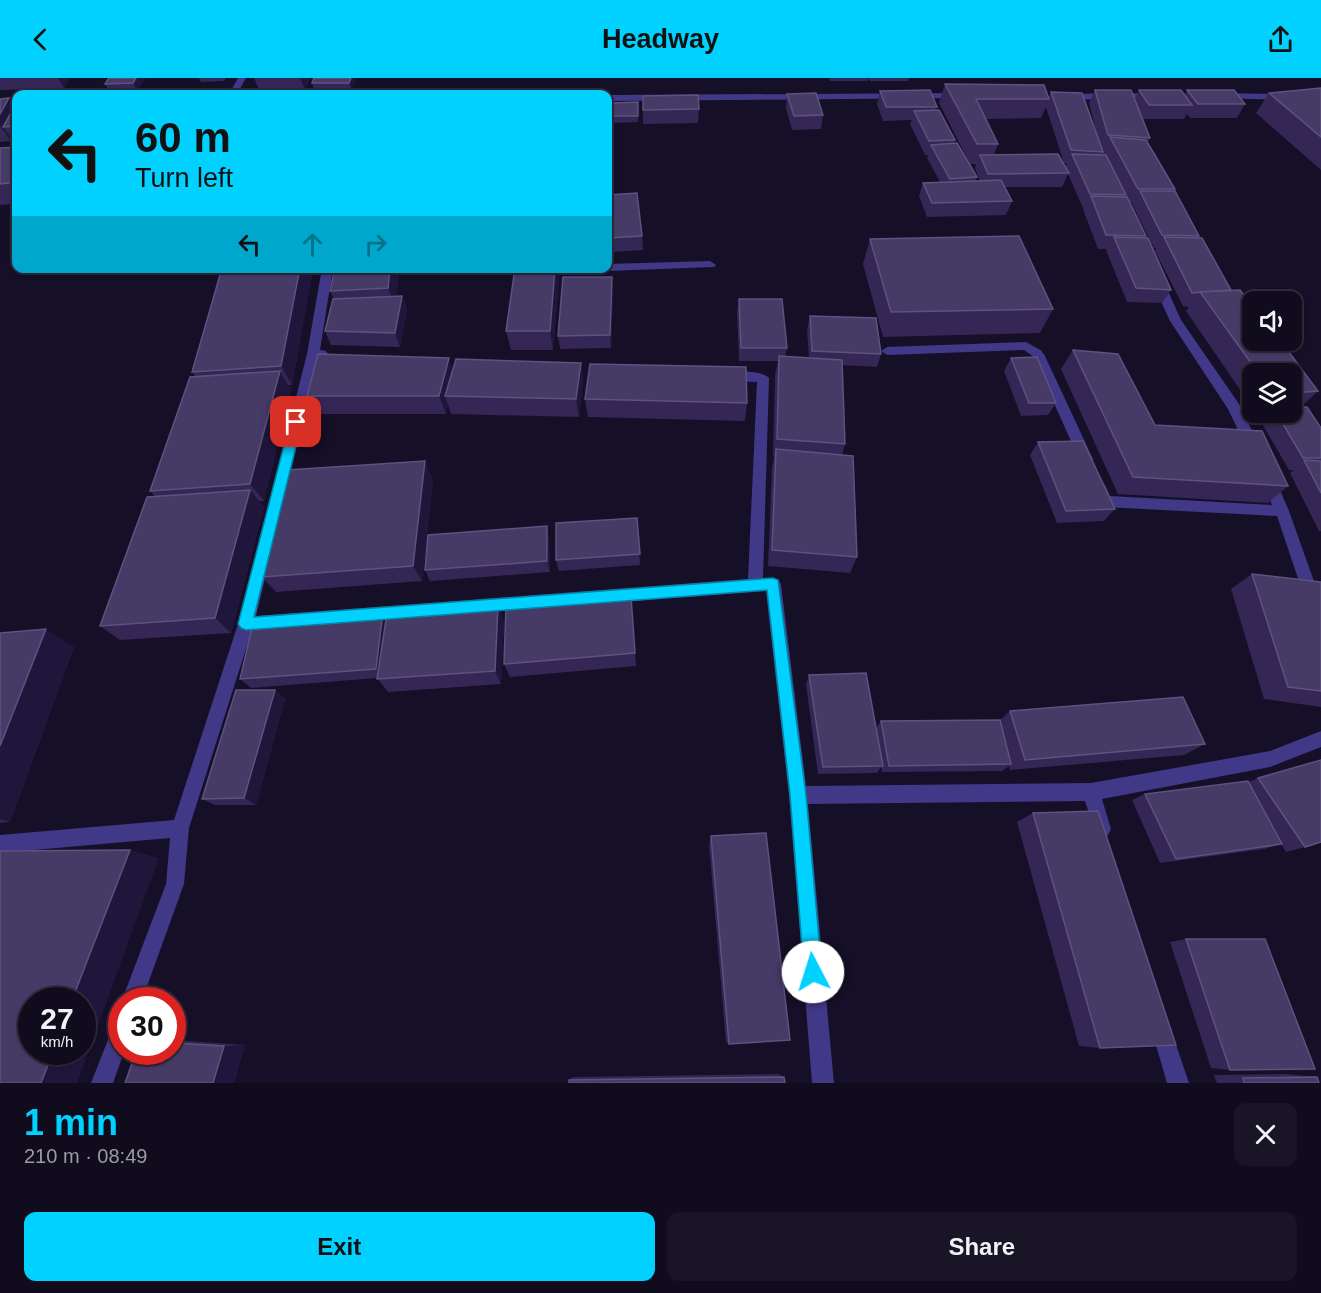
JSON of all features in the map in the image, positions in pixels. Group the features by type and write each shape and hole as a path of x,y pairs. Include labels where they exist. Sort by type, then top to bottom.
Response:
{"street":[{"path":"924,96 930,106"},
{"path":"612,98 972,96"},
{"path":"1053,97 1083,102 1169,96"},
{"path":"1214,96 1321,98"},
{"path":"612,267 710,265"},
{"path":"1152,268 1176,321 1234,407 1282,512 1321,623"},
{"path":"137,987 175,884 180,828 246,624 313,354 327,273"},
{"path":"887,351 1026,346 1038,354 1105,501 1282,512"},
{"path":"313,354 335,355"},
{"path":"709,376 762,378 755,585"},
{"path":"246,624 773,584 798,795 823,1083"},
{"path":"798,795 1091,792 1270,759 1321,739"},
{"path":"1091,792 1107,847"},
{"path":"0,844 180,828"},
{"path":"1156,1011 1178,1083"},
{"path":"102,1083 109,1065"}],"building":[{"path":"109,78 136,78 133,83 105,84"},
{"path":"314,78 351,78 349,83 312,83"},
{"path":"945,84 1044,85 1049,99 976,99 998,144 977,144"},
{"path":"1321,88 1321,137 1269,93"},
{"path":"341,89 341,90 262,90"},
{"path":"930,90 937,107 886,107 880,91"},
{"path":"1095,90 1131,90 1150,138 1108,135"},
{"path":"1139,90 1181,90 1192,105 1149,105"},
{"path":"1187,90 1234,90 1245,104 1198,104"},
{"path":"1051,92 1082,93 1103,152 1071,150"},
{"path":"816,93 823,115 794,116 787,94"},
{"path":"698,95 699,109 643,110 643,96"},
{"path":"9,98 0,114 0,99"},
{"path":"638,102 638,116 612,116 612,103"},
{"path":"939,110 955,140 929,141 914,111"},
{"path":"12,111 12,126 3,127"},
{"path":"1110,137 1146,140 1175,189 1138,189"},
{"path":"957,143 977,177 950,179 931,145"},
{"path":"12,147 12,182 0,184 0,148"},
{"path":"1058,154 1069,173 988,174 980,155"},
{"path":"1072,154 1106,155 1126,195 1090,194"},
{"path":"1001,180 1012,201 932,203 923,183"},
{"path":"1140,191 1175,191 1199,236 1162,235"},
{"path":"637,193 642,236 612,238 612,195"},
{"path":"1091,196 1127,197 1146,236 1106,235"},
{"path":"1019,236 1053,309 891,312 870,239"},
{"path":"1114,237 1148,238 1171,290 1136,288"},
{"path":"1164,237 1202,238 1231,290 1192,293"},
{"path":"221,273 299,273 281,366 192,372"},
{"path":"334,273 390,273 388,288 330,291"},
{"path":"514,273 555,273 550,331 506,331"},
{"path":"563,277 612,277 610,335 558,336"},
{"path":"1240,290 1242,292 1242,350 1200,292"},
{"path":"402,296 395,333 325,331 333,299"},
{"path":"739,299 782,299 787,348 741,348"},
{"path":"810,316 876,318 881,354 812,351"},
{"path":"1073,350 1118,354 1155,425 1262,431 1288,486 1133,477"},
{"path":"1242,351 1288,351 1297,363 1251,363"},
{"path":"318,354 449,358 439,396 307,396"},
{"path":"779,356 842,360 845,444 777,439"},
{"path":"1037,357 1056,403 1029,403 1011,358"},
{"path":"456,359 581,363 576,399 445,396"},
{"path":"590,364 746,367 747,403 585,399"},
{"path":"1302,370 1318,391 1302,392"},
{"path":"280,371 250,484 150,491 190,377"},
{"path":"1302,407 1307,407 1321,428 1321,458 1303,458 1282,423 1302,423"},
{"path":"1083,441 1115,509 1066,511 1038,442"},
{"path":"776,449 853,456 857,557 772,550"},
{"path":"1304,460 1321,461 1321,493"},
{"path":"425,461 413,566 262,577 287,470"},
{"path":"250,490 215,618 100,626 147,497"},
{"path":"637,518 640,554 556,560 556,523"},
{"path":"547,526 547,561 425,570 428,535"},
{"path":"1252,574 1321,582 1321,691 1288,687"},
{"path":"631,596 635,653 504,664 506,606"},
{"path":"498,606 495,671 377,679 387,613"},
{"path":"382,619 376,669 240,679 252,628"},
{"path":"46,629 0,746 0,633"},
{"path":"866,673 883,766 823,767 809,675"},
{"path":"236,690 275,690 244,798 202,799"},
{"path":"1183,697 1205,744 1025,760 1010,711"},
{"path":"1000,720 1011,764 889,766 881,721"},
{"path":"1321,760 1321,842 1305,847 1258,778"},
{"path":"1248,781 1282,844 1176,859 1145,794"},
{"path":"1098,811 1176,1045 1100,1048 1033,813"},
{"path":"766,833 790,1040 729,1044 711,836"},
{"path":"130,850 77,987 18,987 18,1065 48,1065 41,1083 0,1083 0,851"},
{"path":"1186,939 1265,939 1315,1069 1230,1070"},
{"path":"186,1044 224,1046 213,1083 125,1083 131,1065 186,1065"},
{"path":"784,1077 785,1083 569,1083 569,1080"},
{"path":"1317,1077 1319,1083 1244,1083 1243,1078"}],"route":[{"path":"296,422 246,624 773,584 798,795 813,972"}]}
